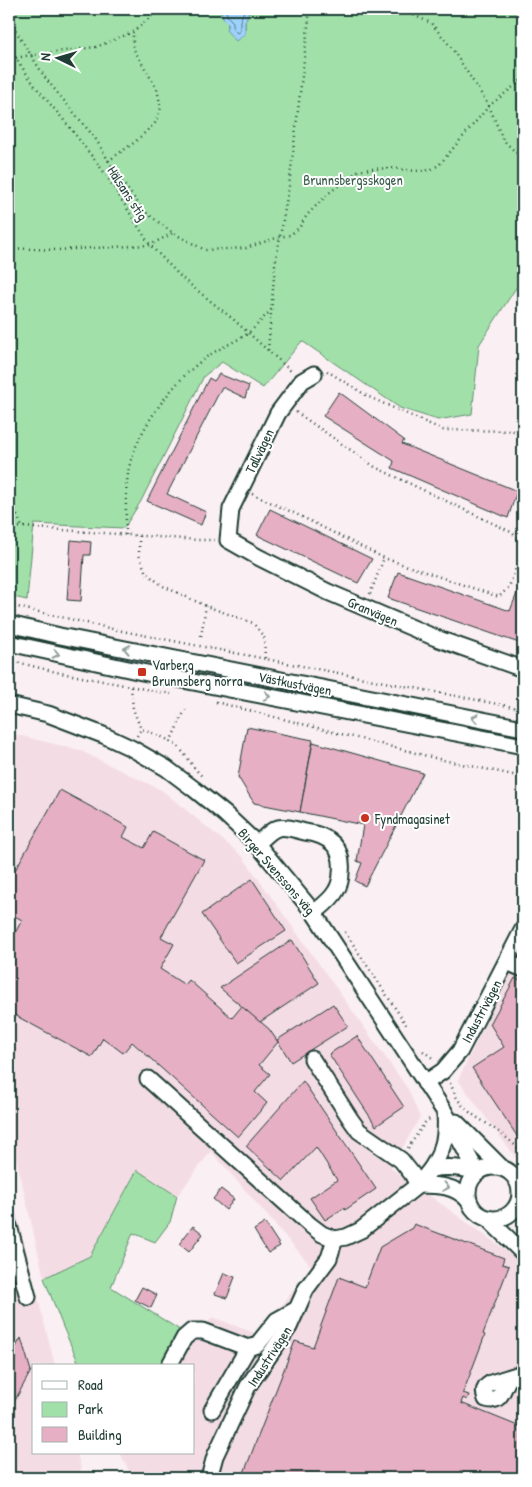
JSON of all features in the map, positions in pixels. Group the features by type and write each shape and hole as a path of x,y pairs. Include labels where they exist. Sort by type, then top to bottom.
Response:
{"street":[{"name":"Tallvägen","path":"228,540 231,509 278,413 308,378"},
{"name":"Granvägen","path":"228,540 328,592 436,638 523,669"},
{"name":"Västkustvägen","path":"9,624 60,636 523,728"},
{"name":"Västkustvägen","path":"9,643 142,672 523,746"},
{"name":"Birger Svenssons väg","path":"9,705 48,714 131,748 166,768 194,789 225,814 256,844 314,913 444,1110 477,1172"},
{"path":"256,844 278,828 283,828 314,833 327,838 335,845 340,853 341,880 336,892 314,913"},
{"name":"Industrivägen","path":"425,1083 442,1071 460,1051 523,929"},
{"path":"506,962 523,969"},
{"path":"312,1058 359,1131 401,1160 418,1185"},
{"path":"148,1079 310,1225 322,1234 335,1239 346,1237 361,1230 418,1185 441,1154 446,1130 444,1110"},
{"name":"Birger Svenssons väg","path":"444,1110 501,1167 520,1178 519,1203 523,1221"},
{"path":"431,1169 451,1166 477,1172"},
{"path":"469,1201 469,1182 477,1172 488,1167 501,1167"},
{"path":"418,1185 454,1188 469,1201 476,1212 487,1218 523,1253"},
{"path":"487,1218 504,1217 519,1203"},
{"path":"9,1226 28,1297"},
{"name":"Industrivägen","path":"209,1478 216,1456 248,1386 289,1327 306,1289 329,1258 335,1239"},
{"path":"170,1364 184,1338 192,1331 203,1331 248,1348 257,1345 277,1320 297,1309"},
{"path":"212,1410 248,1348"}],"path":[{"path":"16,58 96,46 133,32 160,9"},
{"path":"268,350 275,265 289,186 310,9"},
{"path":"400,9 431,23 451,47 489,106 503,140 523,159"},
{"path":"9,23 46,79 95,138 117,176 144,212 173,233 205,250 246,248 290,235 329,193 358,171 391,168 415,171 430,170 439,165 489,106 523,79"},
{"path":"108,161 135,142 156,123 162,108 158,90 133,48 133,32"},
{"name":"Hälsans stig","path":"9,48 35,86 104,172 150,245 182,278 268,350 308,378"},
{"path":"9,248 57,250 150,245 173,233"},
{"path":"126,535 128,475 131,461 138,442 151,419 178,382 203,359 248,333 272,309"},
{"path":"308,378 322,368 369,397 443,430 523,431"},
{"path":"241,489 384,558 499,597 509,587 523,548 520,540 511,532 375,467 284,405"},
{"path":"9,497 22,527"},
{"path":"9,528 22,527 198,540 228,540"},
{"path":"139,536 139,555 146,573 163,586 206,606 253,623 264,636 265,658"},
{"path":"364,607 384,558"},
{"path":"9,605 117,630 523,709"},
{"path":"201,636 206,606"},
{"path":"9,660 56,672 178,695"},
{"path":"131,687 133,710 140,729"},
{"path":"211,701 434,757 523,777"},
{"path":"170,742 186,708"},
{"path":"401,1160 426,1121 444,1110"}],"shaded area":[{"path":"9,733 79,750 163,791 242,856 408,1089 420,1117 391,1168 515,1257 523,1269 523,1478 133,1478 121,1454 195,1454 195,1364 166,1364 190,1322 205,1327 212,1317 260,1335 311,1266 211,1151 177,1196 137,1170 90,1257 44,1278 9,1126"},
{"path":"523,946 523,1167 458,1080"},
{"path":"9,1182 54,1364 32,1364 32,1454 77,1454 81,1469 77,1478 9,1478"}],"green space":[{"name":"Brunnsbergsskogen","path":"9,9 220,9 224,20 245,34 245,22 250,9 523,9 523,277 479,345 472,414 438,420 400,408 302,341 263,388 222,362 204,376 141,501 124,528 34,524 27,600 9,596"},
{"path":"137,1170 177,1196 170,1222 155,1242 133,1233 111,1287 183,1332 166,1364 79,1364 44,1278 90,1256"}],"water":[{"path":"220,9 250,9 245,22 245,34 236,41 226,30 228,24 224,20"}],"building":[{"path":"219,374 249,386 245,398 222,387 167,494 206,512 201,525 147,501 209,378 214,381"},
{"path":"339,392 404,440 402,444 517,491 508,518 392,468 394,461 323,416"},
{"path":"270,509 372,559 358,583 257,535"},
{"path":"71,540 91,542 90,555 84,555 81,601 67,600"},
{"path":"398,572 510,611 523,578 522,644 388,598"},
{"path":"247,727 313,740 300,812 254,803 238,777"},
{"name":"Fyndmagasinet","path":"313,742 423,773 365,886 355,881 362,863 357,861 363,825 300,812"},
{"path":"60,790 128,827 123,837 144,848 153,832 204,860 161,937 174,944 160,969 185,985 189,980 232,1018 242,1006 269,1029 278,1042 259,1065 270,1074 255,1092 267,1103 238,1137 132,1042 123,1053 103,1038 92,1057 9,1012 9,944 22,920 9,913 9,881"},
{"path":"252,879 286,931 236,963 202,914"},
{"path":"292,940 319,983 260,1022 220,988"},
{"path":"515,978 523,981 523,1145 472,1068 504,1047 490,1024"},
{"path":"333,1004 348,1026 291,1062 277,1040"},
{"path":"357,1036 404,1107 376,1126 329,1054"},
{"path":"303,1081 376,1189 345,1210 344,1208 325,1220 310,1198 337,1180 316,1147 284,1181 246,1146"},
{"path":"221,1189 234,1199 226,1210 213,1199"},
{"path":"265,1223 280,1246 268,1253 254,1230"},
{"path":"414,1224 504,1258 502,1264 509,1266 463,1393 469,1395 467,1400 463,1398 461,1403 523,1428 523,1478 242,1478 295,1341 313,1347 339,1277 365,1287 380,1247 412,1228"},
{"path":"193,1226 203,1234 189,1252 179,1244"},
{"path":"224,1273 235,1277 227,1298 215,1294"},
{"path":"142,1287 157,1295 151,1308 135,1300"},
{"path":"21,1338 31,1371 9,1411 9,1359"}],"place":[{"name":"Varberg Brunnsberg norra","path":"142,672"},
{"name":"Fyndmagasinet","path":"365,818"}]}
